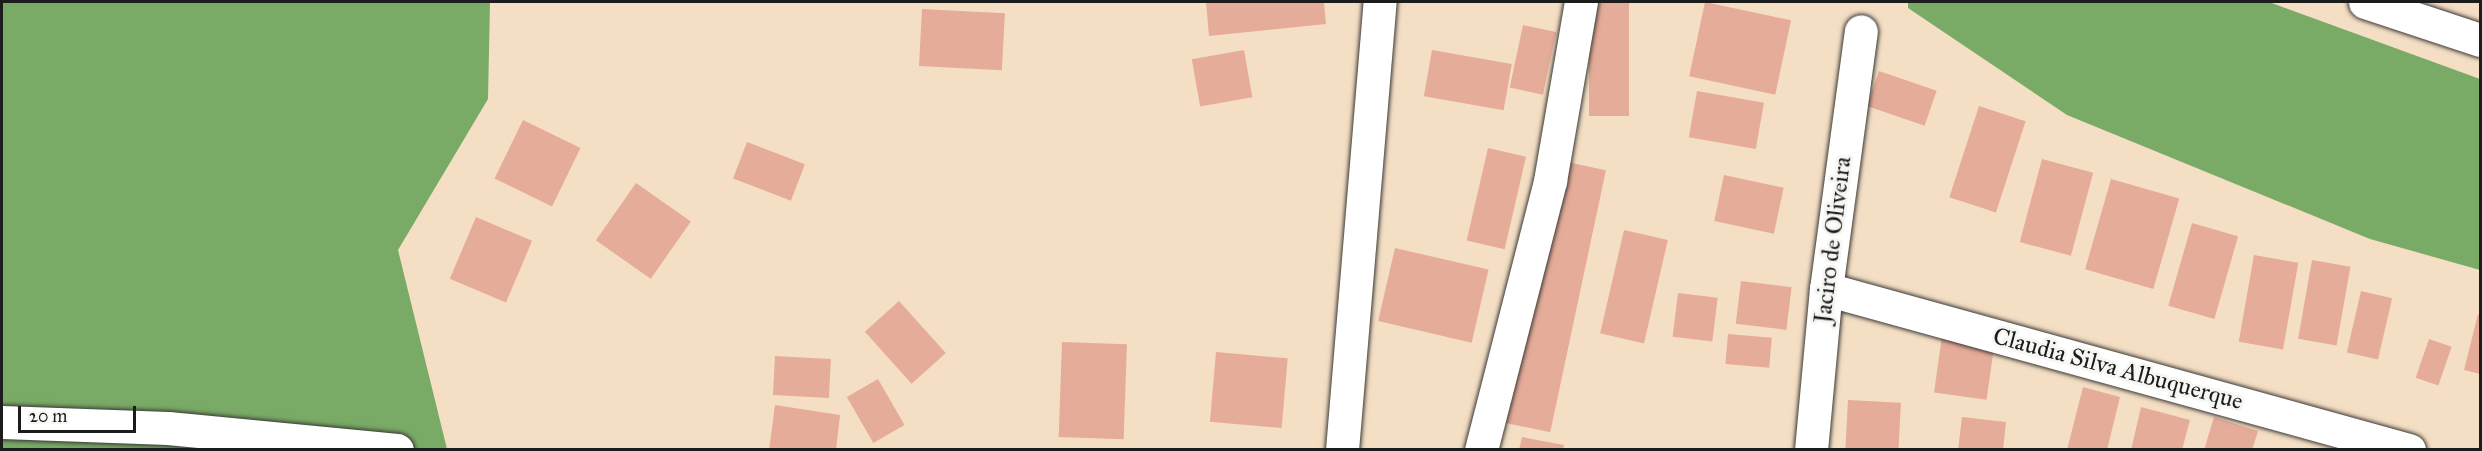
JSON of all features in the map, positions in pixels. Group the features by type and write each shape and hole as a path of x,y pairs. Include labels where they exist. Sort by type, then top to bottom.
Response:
{"street":[{"path":"1342,450 1380,2"},
{"path":"1481,450 1550,181 1581,2"},
{"path":"2365,2 2481,40"},
{"name":"Jaciro de Oliveira","path":"1811,450 1826,289 1861,31"},
{"name":"Claudia Silva Albuquerque","path":"1826,289 2409,450"},
{"path":"2,422 168,428 397,450"}],"green space":[{"path":"2,2 490,2 488,99 398,250 447,449 2,449"},
{"path":"1908,2 2269,2 2480,79 2480,270 2370,239 2067,115 1908,8"}],"building":[{"path":"1206,2 1324,2 1326,24 1209,36"},
{"path":"1589,2 1629,2 1629,116 1589,116"},
{"path":"1705,2 1791,20 1775,95 1689,76"},
{"path":"922,9 1005,13 1002,70 919,66"},
{"path":"1523,25 1556,32 1543,95 1510,88"},
{"path":"1244,50 1252,97 1200,106 1192,59"},
{"path":"1432,50 1512,64 1504,110 1424,96"},
{"path":"1879,71 1937,91 1925,126 1867,106"},
{"path":"1697,91 1764,103 1756,149 1689,137"},
{"path":"1979,106 2026,121 1996,212 1949,197"},
{"path":"523,120 581,148 552,206 495,178"},
{"path":"747,142 805,164 791,201 733,178"},
{"path":"1488,148 1526,157 1505,249 1467,241"},
{"path":"2042,159 2093,173 2071,256 2020,242"},
{"path":"1558,160 1606,170 1550,432 1502,422"},
{"path":"1724,175 1784,188 1774,234 1714,221"},
{"path":"2111,179 2179,199 2153,289 2085,269"},
{"path":"636,183 691,221 651,279 596,240"},
{"path":"476,217 532,241 506,303 450,279"},
{"path":"2192,223 2238,236 2214,319 2168,306"},
{"path":"1624,230 1668,240 1644,343 1600,333"},
{"path":"1395,248 1489,270 1472,343 1378,321"},
{"path":"2254,255 2298,263 2283,349 2239,342"},
{"path":"2312,260 2350,267 2337,346 2298,339"},
{"path":"1741,281 1792,287 1786,330 1736,324"},
{"path":"2361,291 2392,298 2378,360 2347,352"},
{"path":"1678,293 1718,298 1712,342 1673,337"},
{"path":"899,301 946,353 912,384 865,332"},
{"path":"2478,314 2480,315 2480,374 2464,370"},
{"path":"1728,334 1772,338 1769,368 1725,364"},
{"path":"1942,336 1994,343 1987,400 1934,392"},
{"path":"2429,339 2452,347 2438,386 2416,378"},
{"path":"1062,342 1127,344 1124,439 1059,437"},
{"path":"1216,352 1288,358 1282,428 1210,422"},
{"path":"775,356 831,359 829,398 773,395"},
{"path":"878,379 904,425 873,443 847,397"},
{"path":"2083,387 2120,397 2107,450 2067,450"},
{"path":"1848,400 1901,403 1898,450 1845,448"},
{"path":"775,405 840,415 836,450 769,450"},
{"path":"2141,407 2190,420 2182,450 2131,450"},
{"path":"1962,417 2006,422 2003,450 1958,450"},
{"path":"2214,417 2258,431 2252,450 2204,450"},
{"path":"1522,437 1564,445 1563,450 1519,450"}]}
